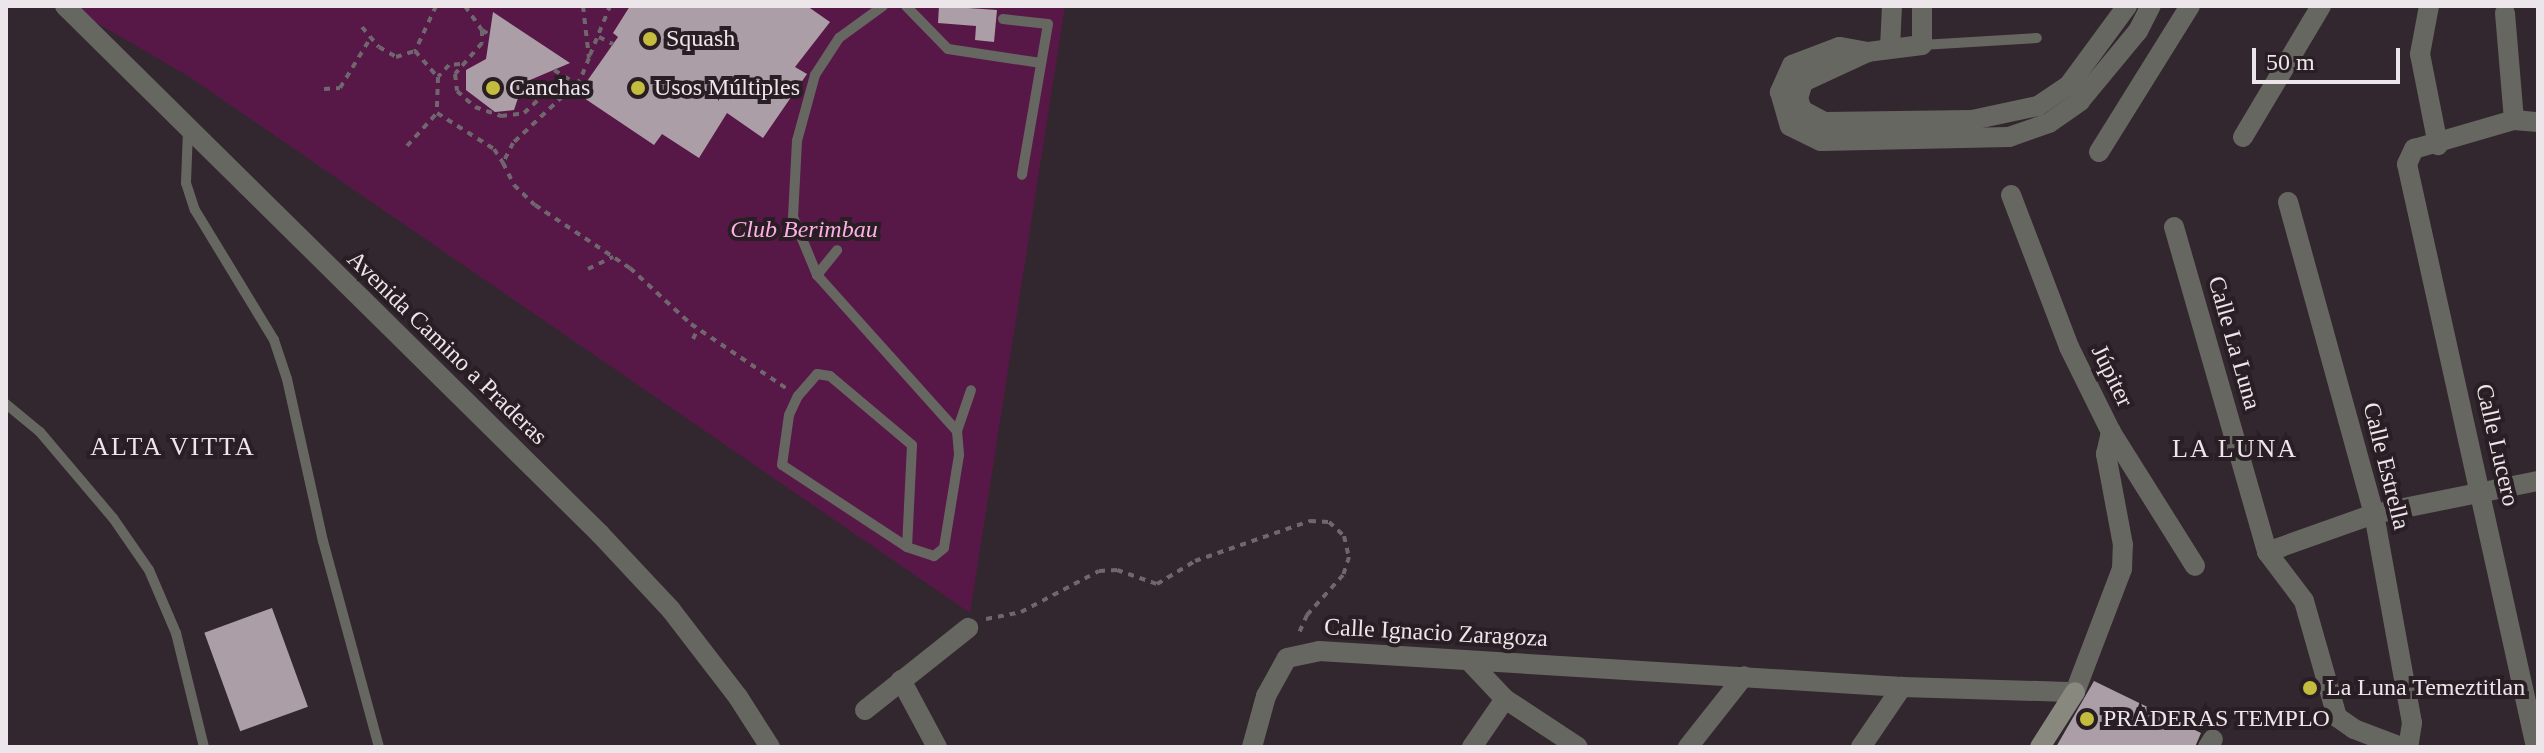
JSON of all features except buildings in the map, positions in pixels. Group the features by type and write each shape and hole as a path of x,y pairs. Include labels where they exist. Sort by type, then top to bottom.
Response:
{"street":[{"name":"Avenida Camino a Praderas","path":"65,6 631,567 738,697 770,747"},
{"path":"1890,48 1892,6"},
{"path":"1922,6 1922,45 1868,52 1803,82 1798,98 1802,110 1825,122 1972,120 2027,109 2069,85 2127,6"},
{"path":"1868,52 1839,47 1792,65 1780,92 1790,126 1821,141 2009,137 2049,123 2080,101 2138,31 2151,6"},
{"path":"2099,152 2190,6"},
{"path":"2243,137 2321,6"},
{"path":"2429,6 2420,54 2438,145 2514,120 2538,122"},
{"path":"2505,13 2514,120"},
{"name":"Calle Lucero","path":"2438,145 2408,154 2536,747"},
{"name":"Júpiter","path":"2011,195 2069,347 2111,432 2195,566"},
{"name":"Calle Estrella","path":"2288,202 2374,514 2412,723 2408,747"},
{"name":"Calle La Luna","path":"2174,227 2267,552 2304,601 2337,717 2354,729 2401,747"},
{"path":"2040,747 2075,692 2122,569 2123,545 2106,454 2111,432"},
{"path":"2267,552 2374,514 2480,489 2538,481"},
{"path":"865,710 968,628"},
{"name":"Calle Ignacio Zaragoza","path":"1287,658 1319,651 1902,687 2075,692"},
{"path":"1252,747 1266,696 1287,658"},
{"path":"1470,662 1505,699 1578,747"},
{"path":"1688,747 1744,676"},
{"path":"901,680 937,747"},
{"path":"1861,747 1902,687"},
{"path":"1472,747 1505,699"}],"lane":[{"path":"883,6 826,54 797,141 793,217 817,275 957,431"},
{"path":"906,6 948,49 1041,63"},
{"path":"1003,19 1048,24 1022,175"},
{"path":"1922,45 2037,38"},
{"path":"188,130 186,183 195,210 274,340 287,379 323,541 379,747"},
{"path":"817,275 837,250"},
{"path":"907,547 912,445 824,373 811,378 789,415 782,465 907,547 934,556 944,548 959,455 957,431 971,390"},
{"path":"6,404 40,432 113,518 149,570 176,633 204,747"}],"path":[{"path":"362,27 396,57 415,51 436,6"},
{"path":"465,6 482,30 490,35"},
{"path":"583,6 589,57"},
{"path":"503,163 529,125 576,84 610,6"},
{"path":"482,30 482,43 460,64 455,74 457,91 475,107 501,116 524,113 564,76"},
{"path":"324,89 340,88 371,37"},
{"path":"599,37 613,44"},
{"path":"415,51 438,77"},
{"path":"407,146 437,113 438,77 449,65 460,64"},
{"path":"554,70 576,84"},
{"path":"437,113 494,149 514,185 535,205 613,257 698,329 798,396"},
{"path":"588,269 613,257"},
{"path":"693,339 698,329"},
{"name":"Calle Ignacio Zaragoza","path":"968,628 1021,612 1099,571 1117,570 1157,584 1195,561 1310,521 1329,522 1344,536 1349,557 1343,575 1307,615 1287,658"}],"green space":[{"name":"Club Berimbau","path":"83,6 1065,6 970,613 188,76 78,12"}],"place":[{"name":"Squash","path":"650,39"},
{"name":"Canchas","path":"493,88"},
{"name":"Usos Múltiples","path":"638,88"},
{"name":"La Luna Temeztitlan","path":"2310,688"},
{"name":"PRADERAS TEMPLO","path":"2087,719"}],"district":[{"name":"ALTA VITTA","path":"173,447"},
{"name":"LA LUNA","path":"2235,449"}]}
